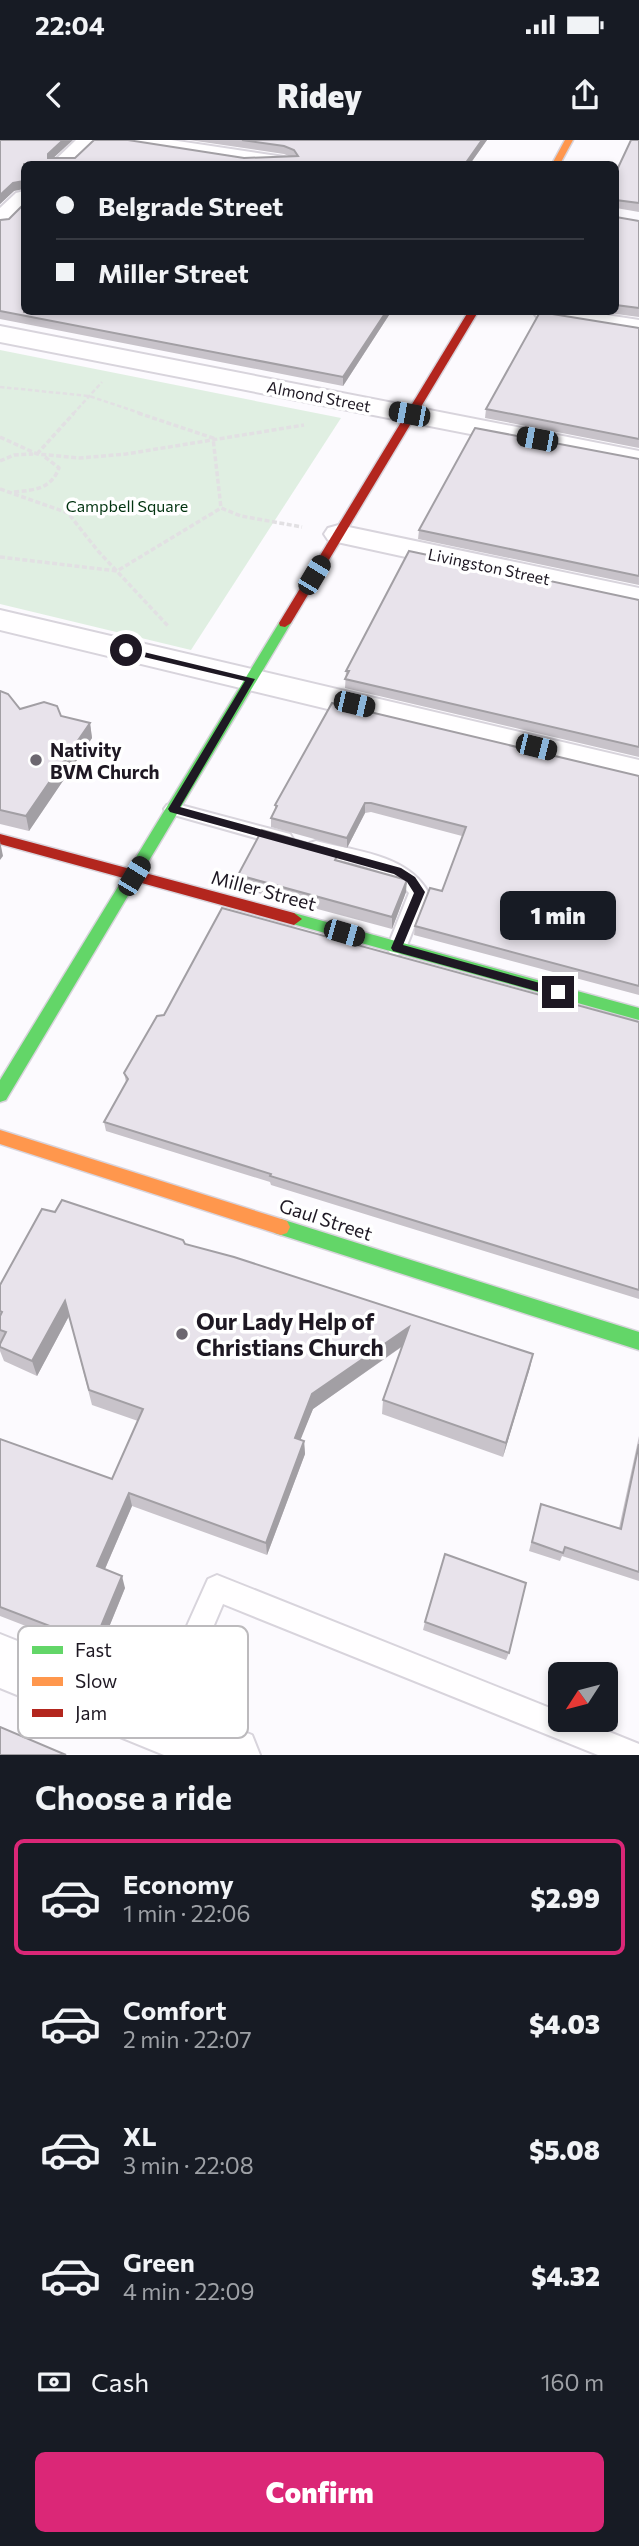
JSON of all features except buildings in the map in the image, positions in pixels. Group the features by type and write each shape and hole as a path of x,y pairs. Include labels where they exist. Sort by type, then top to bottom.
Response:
{"street":[{"path":"65,161 89,140"},
{"path":"129,140 265,161"},
{"path":"558,161 569,140"},
{"path":"7,219 21,202"},
{"path":"0,1095 470,315"},
{"path":"563,315 639,328"},
{"name":"Almond Street","path":"0,334 639,458"},
{"name":"Livingston Street","path":"339,534 639,598"},
{"path":"0,620 639,772"},
{"name":"Miller Street","path":"0,839 639,1014"},
{"name":"Gaul Street","path":"0,1137 639,1341"},
{"path":"0,1661 18,1668"},
{"path":"190,1738 232,1755"}],"lane":[{"path":"173,809 397,871 411,880 419,892 397,948"},
{"path":"200,1626 217,1588 632,1755"}],"path":[{"path":"37,454 123,358"},
{"path":"0,387 89,396 213,438"},
{"path":"0,461 14,455 91,457 126,454 213,438 333,421 356,404"},
{"path":"0,437 55,462 59,468 59,475 54,481 29,492 0,490"},
{"path":"213,438 221,508"},
{"path":"0,490 68,513 174,633"},
{"path":"221,508 241,516 339,534"},
{"path":"0,557 117,571 221,508"}],"green space":[{"name":"Campbell Square","path":"0,350 341,418 191,650 0,604"}],"traffic: fast":[{"path":"0,1095 285,623"},
{"path":"294,919 639,1014"},
{"path":"281,1227 639,1341"}],"traffic: slow":[{"path":"558,161 569,140"},
{"path":"0,1137 281,1227"}],"traffic: jam":[{"path":"285,623 471,315"},
{"path":"0,839 294,919"}],"place":[{"name":"Nativity BVM Church","path":"36,760"},
{"name":"Our Lady Help of Christians Church","path":"182,1334"}],"route":[{"path":"126,650 251,679 173,809 397,871 411,880 419,892 397,948 558,992"}]}
